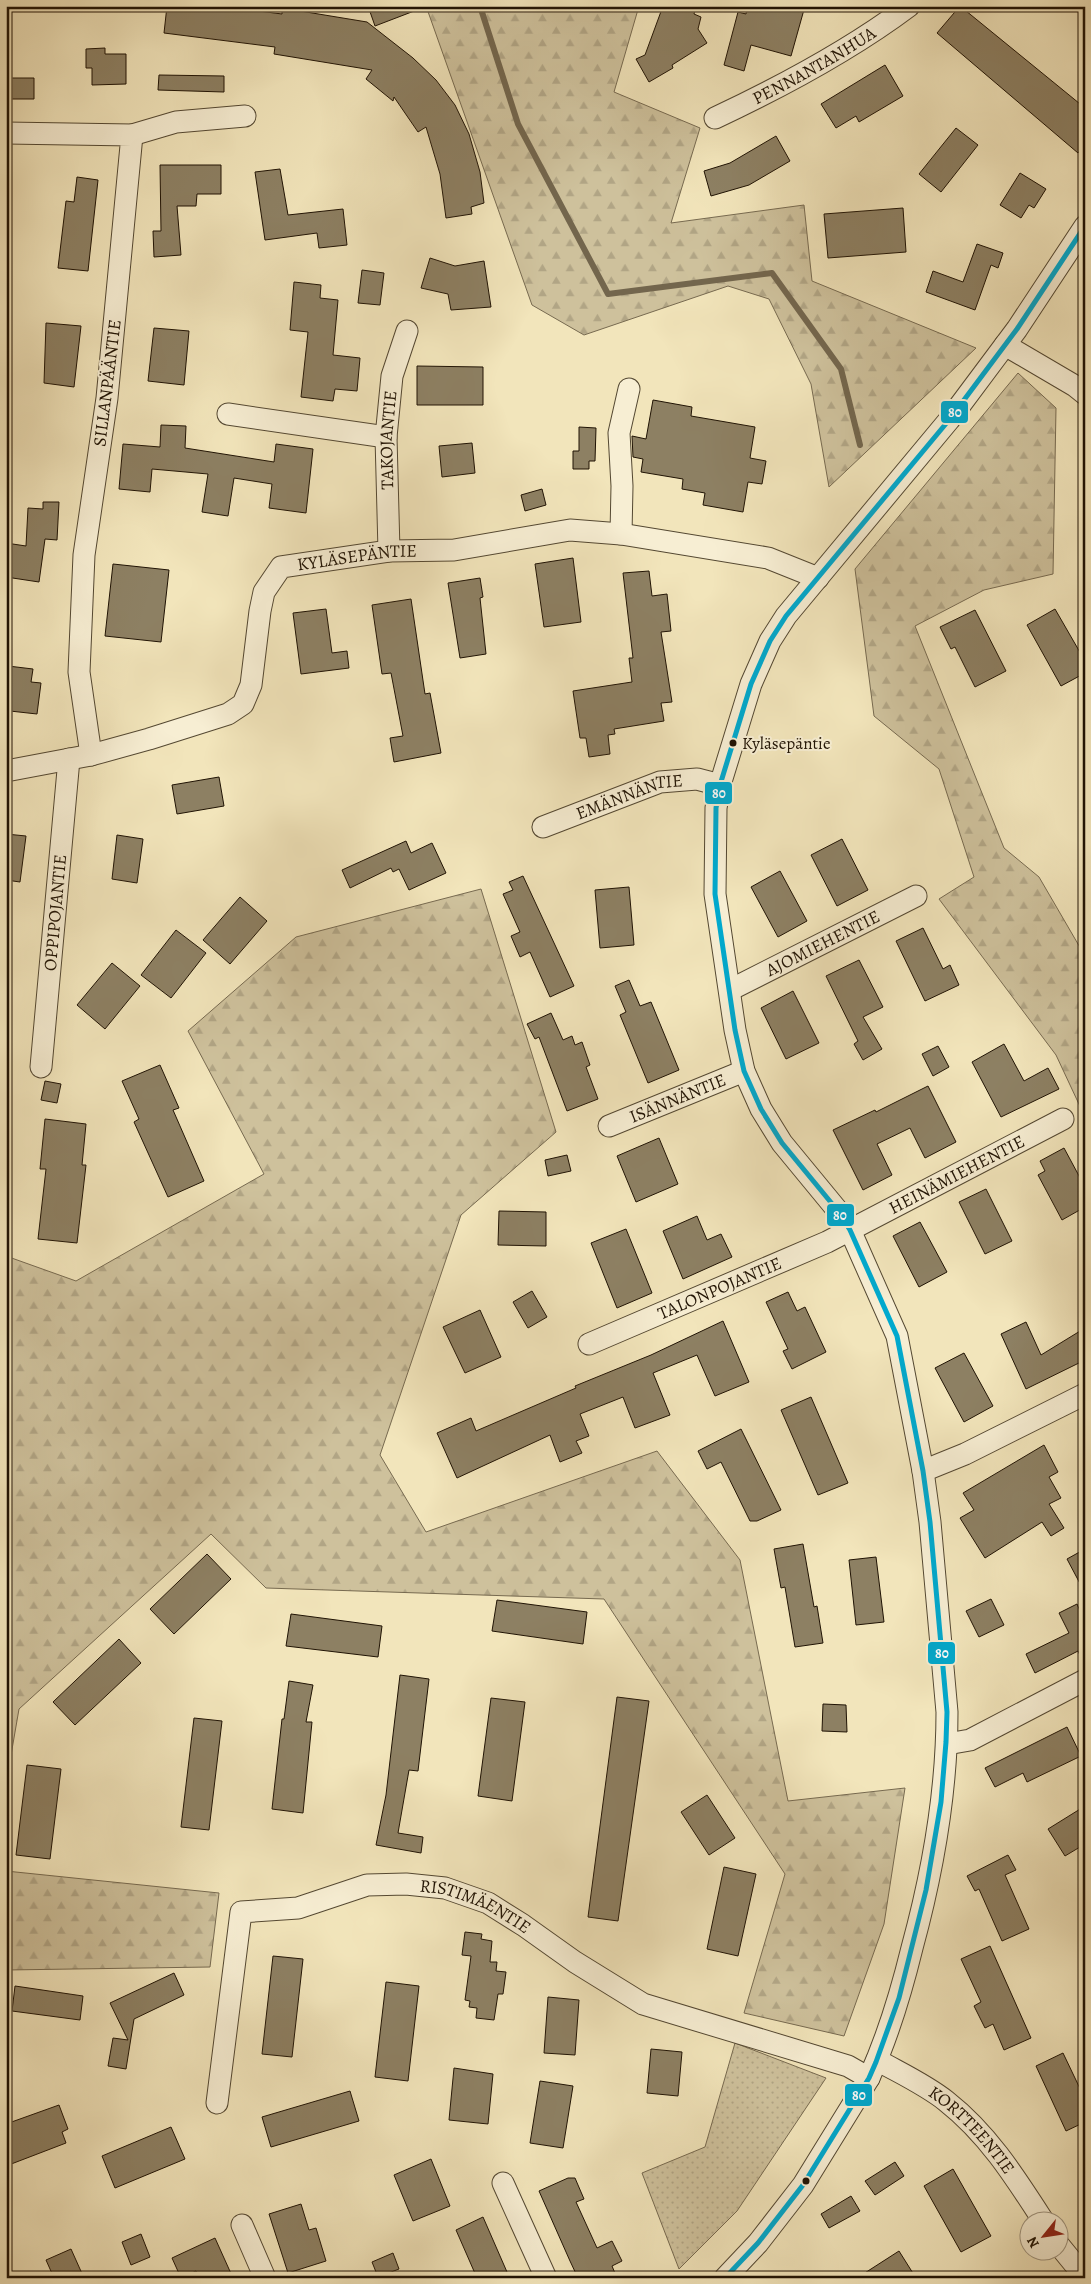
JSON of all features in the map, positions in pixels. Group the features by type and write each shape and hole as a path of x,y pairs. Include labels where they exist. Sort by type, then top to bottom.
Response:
{"street":[{"name":"PENNANTANHUA","path":"715,118 784,86 884,24 909,6"},
{"path":"6,133 132,135 176,122 245,116"},
{"name":"SILLANPÄÄNTIE","path":"91,755 79,672 84,555 107,398 132,135"},
{"path":"725,2278 758,2244 803,2185 873,2068 896,2012 929,1884 942,1796 947,1744 947,1712 940,1626 923,1471 897,1336 850,1230 838,1211 782,1143 761,1109 744,1071 735,1030 715,894 716,808 720,785 734,735 758,666 786,616 949,420 1005,345 1085,226"},
{"name":"TAKOJANTIE","path":"389,551 386,437 392,376 407,331"},
{"path":"1005,345 1075,386 1085,394"},
{"path":"621,534 622,486 619,433 629,389"},
{"path":"228,414 386,437"},
{"name":"KYLÄSEPÄNTIE","path":"6,771 91,755 228,714 243,704 252,685 260,611 264,592 280,567 389,551 454,550 570,530 621,534 768,558 818,578"},
{"name":"OPPIPOJANTIE","path":"41,1067 69,759"},
{"name":"EMÄNNÄNTIE","path":"543,827 660,782 697,779 720,785"},
{"name":"AJOMIEHENTIE","path":"730,990 916,896"},
{"name":"ISÄNNÄNTIE","path":"610,1126 744,1071"},
{"name":"HEINÄMIEHENTIE","path":"850,1230 1063,1119"},
{"name":"TALONPOJANTIE","path":"589,1344 827,1242 850,1230"},
{"path":"923,1471 965,1454 1085,1394"},
{"path":"947,1744 970,1740 1084,1683"},
{"name":"RISTIMÄENTIE","path":"217,2102 241,1912 298,1908 367,1885 406,1884 445,1888 488,1903 523,1924 575,1962 643,2004 848,2066 873,2068"},
{"name":"KORTTEENTIE","path":"873,2068 945,2100 976,2128 1003,2159 1037,2212"},
{"path":"503,2183 546,2278"},
{"path":"242,2225 265,2278"},
{"path":"1068,2256 1085,2277"}],"green space":[{"path":"426,6 639,6 614,92 700,128 671,223 804,205 812,281 976,348 829,487 811,384 769,299 728,286 584,335 532,305"},
{"path":"1018,373 1056,408 1053,574 984,590 915,626 1004,848 1039,877 1085,956 1085,1117 1056,1055 939,899 974,877 939,769 874,716 855,569"},
{"path":"481,889 556,1132 461,1215 380,1455 426,1532 657,1451 740,1560 788,1801 905,1788 884,1924 844,2036 744,2013 785,1874 604,1599 266,1588 211,1534 19,1709 6,1784 6,1256 76,1281 264,1174 188,1031 296,937"},
{"path":"6,1871 219,1893 210,1967 6,1970"},
{"path":"735,2043 826,2078 737,2211 679,2269 642,2173 705,2147"}],"building":[{"path":"167,6 252,6 251,10 282,14 282,8 367,22 413,58 436,80 455,105 469,134 480,172 484,203 471,207 472,214 446,218 440,174 426,127 418,132 394,97 393,101 366,79 372,70 274,54 275,47 164,33"},
{"path":"368,6 422,6 422,8 375,26"},
{"path":"663,6 696,6 694,14 701,17 698,29 707,43 672,65 673,68 649,82 636,59 645,55"},
{"path":"747,6 805,6 791,56 751,45 744,71 724,65 738,12 746,14"},
{"path":"960,6 1085,108 1085,145 1078,153 937,33"},
{"path":"105,48 105,54 126,54 126,84 92,85 92,68 86,68 86,49"},
{"path":"885,65 903,96 859,122 856,116 836,128 821,104"},
{"path":"159,75 224,76 224,92 158,90"},
{"path":"6,78 34,78 34,99 6,99"},
{"path":"956,128 978,145 941,192 919,174"},
{"path":"776,136 790,161 749,185 711,196 704,171 730,163"},
{"path":"160,165 221,165 221,194 197,194 196,206 177,206 181,255 154,257 153,231 161,231"},
{"path":"280,169 288,215 343,209 347,245 319,248 317,233 265,240 255,172"},
{"path":"1020,173 1046,189 1034,208 1029,205 1021,218 1000,205"},
{"path":"77,177 98,180 88,271 58,268 66,201 74,202"},
{"path":"903,208 906,252 828,258 824,214"},
{"path":"977,244 1003,253 998,268 991,265 975,310 926,292 933,271 963,282"},
{"path":"430,258 455,266 484,261 491,307 451,310 448,294 421,288"},
{"path":"362,270 384,273 380,305 358,303"},
{"path":"294,282 321,285 320,298 338,300 333,355 360,358 357,391 335,389 333,401 301,397 308,332 290,330"},
{"path":"46,323 81,326 74,387 44,383"},
{"path":"154,328 189,331 184,385 148,381"},
{"path":"417,366 483,367 483,405 417,405"},
{"path":"653,400 692,407 691,416 755,427 750,458 766,461 762,484 748,482 743,512 703,505 705,493 682,489 683,479 641,472 643,459 633,457 632,436 646,439"},
{"path":"161,425 186,426 185,448 274,462 276,444 313,449 306,513 269,508 272,484 234,478 228,516 202,512 208,474 152,469 150,492 119,489 123,444 160,447"},
{"path":"579,427 596,428 595,461 589,461 589,469 573,469 573,451 579,451"},
{"path":"472,443 475,473 442,477 439,446"},
{"path":"542,489 546,505 525,511 521,495"},
{"path":"43,502 59,502 57,540 45,539 39,582 6,577 6,543 26,546 28,508 43,509"},
{"path":"573,558 581,622 544,627 535,564"},
{"path":"113,564 169,570 161,642 105,636"},
{"path":"649,571 652,596 667,594 671,631 661,632 672,702 661,703 664,721 614,729 615,734 608,735 610,754 589,757 586,738 580,738 573,691 632,682 629,658 633,658 623,573"},
{"path":"480,578 483,597 480,598 486,654 460,658 448,583"},
{"path":"411,599 425,694 430,693 441,753 394,762 390,738 403,736 391,673 382,674 372,605"},
{"path":"326,609 332,653 347,651 349,668 301,674 293,613"},
{"path":"1055,609 1085,661 1085,673 1061,686 1027,625"},
{"path":"975,610 1006,671 975,687 955,647 951,649 940,627"},
{"path":"8,666 33,669 31,682 41,683 37,714 10,711 11,698 6,697"},
{"path":"219,777 224,806 177,814 172,785"},
{"path":"6,834 26,836 20,882 6,880"},
{"path":"117,835 143,839 137,883 112,879"},
{"path":"842,839 868,890 837,906 811,855"},
{"path":"406,841 411,853 432,843 446,873 409,890 399,869 393,872 391,868 350,888 342,870"},
{"path":"780,871 807,921 778,937 751,887"},
{"path":"523,876 574,986 550,997 530,952 520,957 511,936 520,932 503,894 513,890 509,882"},
{"path":"629,887 634,945 600,948 595,890"},
{"path":"240,897 267,921 230,964 203,940"},
{"path":"923,928 943,969 950,965 959,985 925,1001 896,941"},
{"path":"176,930 206,953 171,998 141,975"},
{"path":"859,960 883,1007 863,1017 882,1049 863,1060 854,1044 858,1041 826,976"},
{"path":"112,963 140,986 105,1029 77,1005"},
{"path":"629,980 640,1006 651,1002 679,1070 648,1083 620,1015 626,1012 615,986"},
{"path":"793,991 819,1043 786,1059 761,1008"},
{"path":"551,1013 563,1040 572,1036 575,1045 582,1042 590,1065 586,1067 598,1099 567,1111 539,1037 535,1039 527,1024"},
{"path":"1004,1044 1024,1081 1048,1068 1059,1089 1001,1117 972,1062"},
{"path":"938,1046 949,1067 933,1076 922,1054"},
{"path":"160,1065 179,1108 173,1110 204,1181 168,1197 134,1122 139,1119 122,1081"},
{"path":"45,1081 61,1084 57,1103 41,1100"},
{"path":"928,1086 956,1142 925,1158 910,1128 877,1144 892,1175 863,1190 833,1130 875,1110 876,1112"},
{"path":"45,1119 86,1124 82,1165 86,1165 77,1243 38,1239 46,1169 40,1169"},
{"path":"659,1138 678,1184 636,1202 617,1156"},
{"path":"1064,1148 1085,1187 1085,1207 1062,1220 1038,1175 1045,1171 1040,1161"},
{"path":"567,1155 571,1171 548,1176 545,1160"},
{"path":"986,1189 1012,1241 985,1254 959,1202"},
{"path":"499,1211 546,1212 546,1246 498,1245"},
{"path":"697,1216 707,1240 721,1234 732,1257 683,1279 663,1231"},
{"path":"920,1222 947,1272 919,1287 893,1236"},
{"path":"626,1229 652,1293 617,1308 591,1243"},
{"path":"532,1291 547,1317 528,1328 513,1302"},
{"path":"788,1292 797,1311 805,1307 826,1352 792,1369 783,1351 788,1349 766,1302"},
{"path":"480,1310 501,1357 465,1373 443,1327"},
{"path":"723,1321 749,1382 715,1396 697,1355 653,1373 670,1415 635,1428 623,1397 580,1414 589,1436 576,1441 582,1453 560,1462 550,1435 457,1478 437,1433 471,1418 476,1431 576,1388 575,1386 651,1355"},
{"path":"1026,1322 1041,1355 1085,1328 1085,1360 1026,1389 1001,1334"},
{"path":"964,1353 993,1406 964,1422 935,1368"},
{"path":"811,1397 848,1483 818,1495 781,1410"},
{"path":"741,1429 781,1510 757,1521 750,1521 721,1462 707,1469 698,1451"},
{"path":"1044,1445 1058,1472 1049,1477 1061,1498 1049,1504 1064,1528 1051,1536 1042,1522 985,1558 960,1518 974,1510 963,1493"},
{"path":"803,1544 814,1607 817,1606 823,1643 795,1647 785,1587 781,1588 774,1549"},
{"path":"1085,1549 1085,1593 1067,1559"},
{"path":"207,1554 231,1579 174,1634 150,1609"},
{"path":"876,1557 884,1622 856,1625 849,1560"},
{"path":"991,1599 1004,1625 979,1637 966,1611"},
{"path":"497,1600 587,1612 583,1644 492,1631"},
{"path":"1077,1604 1080,1611 1085,1609 1085,1666 1078,1651 1035,1673 1026,1654 1069,1633 1059,1613"},
{"path":"291,1614 382,1626 378,1657 286,1646"},
{"path":"119,1639 141,1663 75,1725 53,1702"},
{"path":"400,1675 429,1679 418,1771 409,1770 398,1833 423,1837 421,1853 376,1845 386,1795"},
{"path":"289,1681 313,1685 306,1722 312,1722 303,1813 272,1809 282,1719 284,1719"},
{"path":"617,1697 649,1701 618,1921 588,1917"},
{"path":"491,1698 525,1702 512,1801 478,1796"},
{"path":"823,1704 846,1705 847,1732 822,1731"},
{"path":"194,1718 222,1721 209,1830 181,1827"},
{"path":"1067,1727 1081,1756 1027,1782 1023,1773 995,1787 985,1768"},
{"path":"27,1765 61,1769 50,1859 16,1855"},
{"path":"707,1795 735,1838 709,1855 681,1812"},
{"path":"1085,1806 1085,1844 1065,1856 1048,1829"},
{"path":"1008,1855 1016,1870 1005,1875 1029,1929 1002,1941 979,1889 975,1891 967,1876"},
{"path":"724,1867 756,1874 738,1956 707,1949"},
{"path":"465,1932 482,1934 481,1939 492,1941 490,1962 497,1962 496,1971 506,1972 503,1994 498,1994 494,2020 476,2018 477,2008 469,2007 470,2001 465,2000 471,1956 462,1955"},
{"path":"990,1946 1031,2038 1004,2050 993,2024 985,2028 974,2006 981,2002 961,1959"},
{"path":"273,1956 303,1959 292,2057 262,2054"},
{"path":"174,1973 184,1995 134,2019 126,2069 108,2066 113,2038 128,2040 110,2003"},
{"path":"386,1982 419,1986 408,2081 375,2077"},
{"path":"15,1986 83,1996 80,2020 12,2011"},
{"path":"548,1997 579,2000 575,2055 544,2053"},
{"path":"651,2049 682,2052 678,2096 647,2093"},
{"path":"1063,2053 1085,2099 1085,2122 1066,2131 1036,2066"},
{"path":"454,2068 493,2074 488,2124 449,2120"},
{"path":"540,2081 573,2086 563,2148 530,2143"},
{"path":"350,2091 359,2121 271,2147 262,2117"},
{"path":"59,2105 68,2129 62,2132 66,2143 6,2166 6,2124"},
{"path":"171,2127 185,2159 115,2188 102,2156"},
{"path":"431,2159 450,2206 413,2221 394,2175"},
{"path":"895,2162 904,2176 875,2195 865,2181"},
{"path":"953,2169 991,2236 961,2252 924,2186"},
{"path":"568,2178 575,2178 584,2199 576,2202 597,2248 612,2241 622,2261 612,2266 617,2278 578,2278 539,2191"},
{"path":"851,2196 860,2211 829,2228 821,2214"},
{"path":"301,2204 309,2230 316,2228 326,2261 288,2273 269,2214"},
{"path":"483,2217 507,2272 495,2278 477,2278 456,2230"},
{"path":"141,2234 150,2257 131,2265 122,2242"},
{"path":"215,2238 233,2278 199,2278 196,2271 181,2278 172,2258"},
{"path":"71,2249 84,2278 54,2278 46,2260"},
{"path":"899,2251 916,2278 857,2278"},
{"path":"393,2253 399,2269 378,2277 372,2262"}],"waterway":[{"path":"480,6 518,124 608,294 772,273 841,369 860,445"}],"transit line":[{"name":"80","path":"725,2278 758,2243 803,2185 869,2078 876,2062 899,1998 926,1890 941,1802 947,1712 930,1522 923,1471 897,1336 850,1230 838,1211 782,1143 761,1109 744,1071 735,1030 715,894 716,808 720,785 751,684 770,641 786,616 949,420 1017,329 1085,226"}],"place":[{"name":"Kyläsepäntie","path":"733,743"}]}
